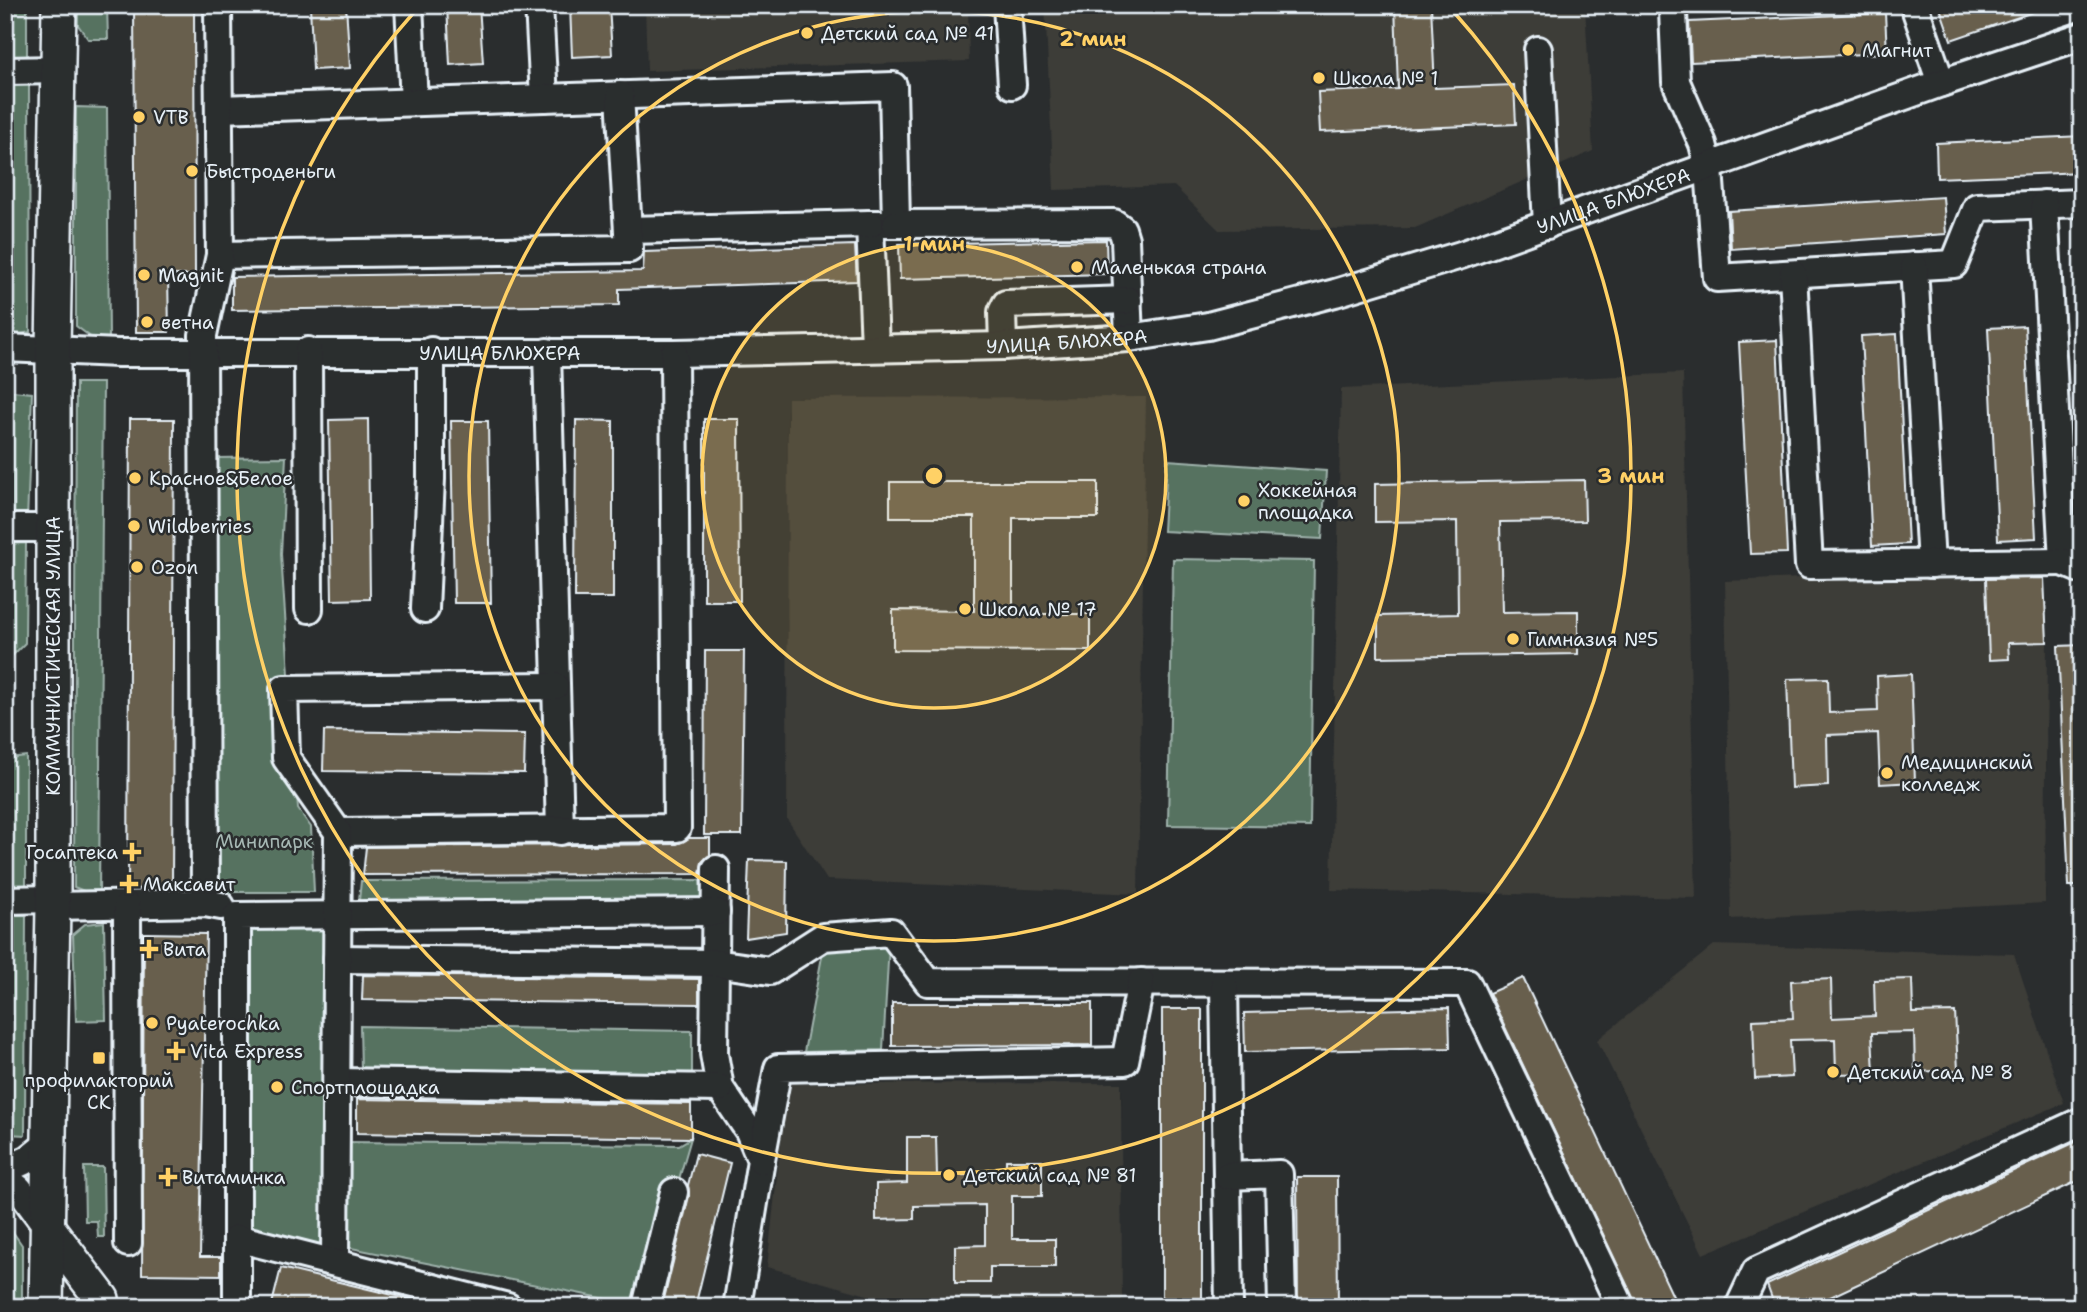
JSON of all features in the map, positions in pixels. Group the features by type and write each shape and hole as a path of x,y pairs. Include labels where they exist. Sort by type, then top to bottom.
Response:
{"main road":[{"name":"КОММУНИСТИЧЕСКАЯ УЛИЦА","path":"46,1303 53,903 52,349 59,5"},
{"path":"48,1228 116,1303"},
{"path":"46,1303 116,1303"}],"street":[{"path":"205,903 204,353 207,307 220,255 218,5"},
{"path":"409,5 414,102"},
{"path":"538,5 544,98"},
{"path":"1007,5 1012,85"},
{"path":"1676,5 1673,11 1676,82 1703,144 1709,168 1717,278 1954,264 1977,207 2082,203"},
{"path":"1914,5 1941,83"},
{"name":"УЛИЦА БЛЮХЕРА","path":"5,348 204,353 674,353 1003,346 1129,338 1208,326 1335,293 1547,225 1941,83 2082,36"},
{"path":"1538,50 1547,225"},
{"path":"5,71 59,70"},
{"path":"219,109 893,86 896,224"},
{"path":"220,255 629,249 620,95"},
{"path":"1793,274 1809,565 2073,566 2044,204"},
{"path":"628,230 870,224 1114,223 1122,229 1125,239 1129,338"},
{"path":"870,224 875,347"},
{"path":"1914,266 1931,564"},
{"path":"1003,346 1002,312 1006,304 1128,300"},
{"path":"308,351 309,609"},
{"path":"425,610 431,479 431,351"},
{"path":"547,352 560,831"},
{"path":"338,832 677,828 674,353"},
{"path":"5,528 54,528"},
{"path":"335,1262 338,832 286,758 284,688 555,686"},
{"path":"716,869 714,1054 719,1087 749,1131 761,1160"},
{"path":"5,900 127,906 205,903 229,909 237,916 716,912"},
{"path":"127,906 128,1243"},
{"path":"237,916 237,1307"},
{"path":"337,959 715,963 770,971 823,937 891,932 928,982 1466,983 1620,1307"},
{"path":"737,1307 778,1068 1125,1061 1141,982"},
{"path":"1224,982 1229,1307"},
{"path":"337,1082 719,1087"},
{"path":"1739,1307 1756,1271 2082,1121"},
{"path":"5,1170 29,1159 49,1143"},
{"path":"1227,1176 1279,1174 1282,1307"},
{"path":"5,1178 19,1189 48,1228"},
{"path":"646,1307 674,1192"},
{"path":"237,1238 508,1307"}],"shaded area":[{"name":"Детский сад № 41","path":"645,5 968,5 969,61 647,71"},
{"name":"Школа № 1","path":"1045,5 1585,5 1593,151 1415,228 1219,230 1174,186 1054,190"},
{"name":"Гимназия №5","path":"1683,373 1696,898 1331,890 1341,389"},
{"name":"Школа № 17","path":"1146,397 1138,894 827,880 787,819 788,398"},
{"name":"Медицинский колледж","path":"2043,569 2047,643 2045,903 1731,919 1725,581"},
{"name":"Детский сад № 8","path":"1714,945 2014,954 2064,1103 1703,1254 1597,1040"},
{"name":"Детский сад № 81","path":"1121,1083 1122,1307 910,1307 767,1267 787,1084"}],"green space":[{"path":"13,5 27,5 27,56 13,59"},
{"path":"78,5 107,5 108,39 88,39 78,25"},
{"path":"13,83 29,83 30,332 12,336"},
{"path":"76,107 107,108 109,339 92,338 76,326"},
{"path":"76,383 103,383 99,897 74,887"},
{"path":"12,391 32,393 27,521 12,526"},
{"name":"Минипарк","path":"286,457 281,554 298,809 311,827 314,892 211,892 218,458"},
{"name":"Хоккейная площадка","path":"1167,460 1326,471 1322,539 1163,531"},
{"path":"26,543 25,643 8,660 8,544"},
{"path":"1173,559 1314,561 1310,827 1168,825"},
{"path":"26,756 26,885 7,893 8,758"},
{"path":"700,880 702,903 358,910 361,881"},
{"path":"7,915 26,915 25,1135 8,1134"},
{"path":"104,922 106,1020 76,1021 73,934 85,924"},
{"path":"332,922 328,1254 244,1232 245,923"},
{"path":"889,944 883,1050 804,1052 824,946"},
{"path":"360,1026 692,1031 692,1076 361,1070"},
{"path":"691,1138 642,1306 341,1246 342,1142 679,1145"},
{"path":"84,1167 103,1167 104,1237 98,1237 97,1221 85,1221"},
{"path":"8,1225 22,1245 22,1307 6,1307"}],"building":[{"path":"134,5 194,5 195,275 168,275 169,332 136,332"},
{"path":"310,5 346,5 350,68 313,70"},
{"path":"447,5 479,5 483,63 450,65"},
{"path":"570,5 609,5 612,55 572,57"},
{"path":"1395,5 1431,5 1435,88 1514,85 1516,124 1320,132 1318,92 1398,89"},
{"path":"1939,5 2044,5 2045,8 1951,40"},
{"path":"1885,13 1887,53 1691,62 1689,22"},
{"path":"2082,136 2082,172 1937,178 1936,143"},
{"path":"1943,197 1946,234 1731,249 1729,211"},
{"path":"1106,240 1107,274 900,279 899,244"},
{"path":"855,245 857,281 619,289 619,305 232,310 232,277 643,271 644,252"},
{"path":"2025,326 2036,538 1998,540 1988,328"},
{"path":"1897,334 1908,544 1872,546 1861,336"},
{"path":"1777,340 1787,553 1750,554 1739,342"},
{"path":"130,419 174,419 172,888 128,889"},
{"path":"368,419 370,599 332,600 329,420"},
{"path":"704,419 739,419 740,601 704,601"},
{"path":"576,420 613,421 613,598 575,598"},
{"path":"451,421 488,421 491,603 454,603"},
{"path":"1584,480 1585,521 1500,522 1502,612 1578,611 1578,654 1378,657 1378,616 1458,614 1457,521 1375,522 1375,484"},
{"path":"890,482 1098,482 1098,518 1013,518 1013,614 1090,614 1090,651 893,650 893,610 974,611 974,517 890,517"},
{"path":"2044,578 2047,642 2008,643 2009,659 1989,660 1986,579"},
{"path":"2082,645 2082,886 2069,886 2058,646"},
{"path":"705,651 744,651 742,835 704,835"},
{"path":"1911,674 1915,782 1880,784 1878,733 1827,735 1828,786 1791,788 1787,679 1828,678 1829,713 1878,711 1877,676"},
{"path":"324,731 525,734 524,773 323,771"},
{"path":"689,838 710,838 710,855 702,862 700,874 363,875 366,847 677,844"},
{"path":"749,860 787,861 786,932 746,938"},
{"path":"144,933 206,934 200,1257 221,1257 221,1275 142,1274"},
{"path":"363,975 699,979 699,1004 362,1000"},
{"path":"1523,978 1678,1307 1637,1307 1489,993"},
{"path":"1831,979 1832,1018 1875,1016 1874,980 1912,979 1913,1013 1955,1012 1958,1070 1915,1072 1914,1032 1872,1033 1874,1073 1836,1074 1835,1039 1790,1040 1792,1077 1755,1079 1753,1020 1793,1018 1791,981"},
{"path":"892,1003 1092,1003 1092,1045 892,1046"},
{"path":"1449,1008 1450,1048 1245,1052 1244,1013"},
{"path":"1162,1009 1202,1009 1202,1307 1162,1307"},
{"path":"357,1099 691,1104 691,1138 357,1133"},
{"path":"907,1137 936,1137 937,1175 1006,1175 1006,1160 1042,1160 1042,1196 1012,1196 1012,1239 1055,1239 1055,1267 990,1267 990,1283 955,1283 955,1246 985,1245 985,1205 914,1206 914,1219 876,1220 876,1184 907,1183"},
{"path":"2082,1139 2082,1179 1809,1307 1775,1307 1767,1285"},
{"path":"696,1154 730,1163 695,1307 662,1307 689,1196 688,1185"},
{"path":"1297,1177 1337,1177 1338,1307 1298,1307"},
{"path":"281,1268 418,1301 418,1307 284,1307 272,1304"}],"place":[{"name":"Детский сад № 41","path":"807,33"},
{"name":"Магнит","path":"1848,50"},
{"name":"Школа № 1","path":"1319,78"},
{"name":"VTB","path":"139,117"},
{"name":"Быстроденьги","path":"192,171"},
{"name":"Маленькая страна","path":"1077,267"},
{"name":"Magnit","path":"144,275"},
{"name":"ветна","path":"147,322"},
{"name":"Красное&Белое","path":"135,478"},
{"name":"Хоккейная площадка","path":"1244,501"},
{"name":"Wildberries","path":"134,526"},
{"name":"Ozon","path":"137,567"},
{"name":"Школа № 17","path":"965,609"},
{"name":"Гимназия №5","path":"1513,639"},
{"name":"Медицинский колледж","path":"1887,773"},
{"name":"Госаптека","path":"132,852"},
{"name":"Максавит","path":"129,884"},
{"name":"Вита","path":"149,949"},
{"name":"Pyaterochka","path":"152,1023"},
{"name":"Vita Express","path":"176,1051"},
{"name":"профилакторий СК","path":"99,1058"},
{"name":"Детский сад № 8","path":"1833,1072"},
{"name":"Спортплощадка","path":"277,1087"},
{"name":"Детский сад № 81","path":"949,1175"},
{"name":"Витаминка","path":"168,1177"}]}
